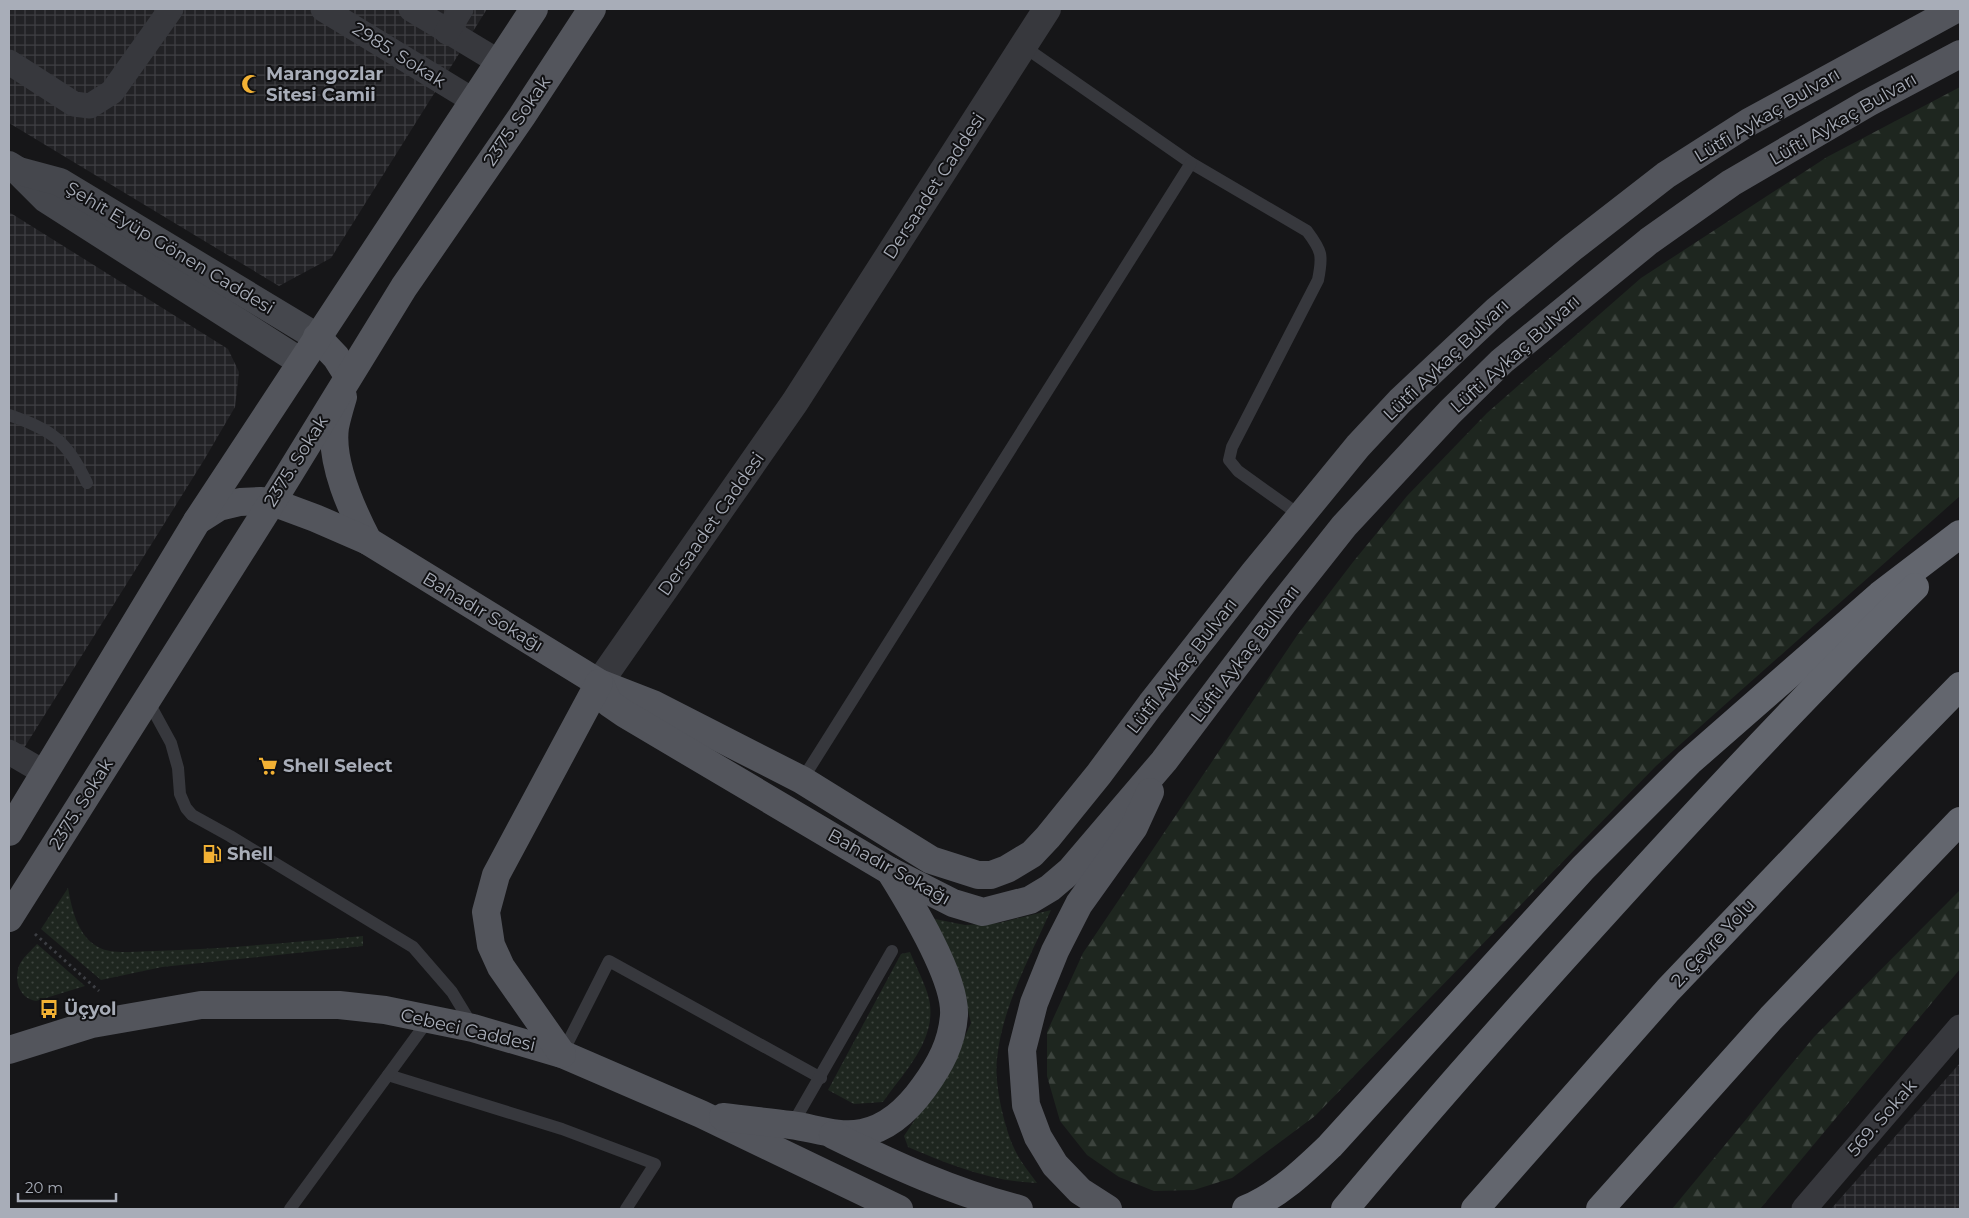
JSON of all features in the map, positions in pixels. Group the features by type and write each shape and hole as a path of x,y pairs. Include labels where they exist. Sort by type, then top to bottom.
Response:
{"highway":[{"path":"1246,1209 1295,1180 1330,1146 1583,868 1689,762 1880,595 1960,534"},
{"path":"1345,1209 1405,1137 1523,1004 1702,807 1896,605 1960,542"},
{"name":"2. Çevre Yolu","path":"1476,1209 1668,990 1960,686"},
{"path":"1600,1209 1771,1018 1960,821"}],"main road":[{"path":"13,814 45,773 197,521 534,9"},
{"name":"2375. Sokak","path":"10,916 272,502 404,287 522,116 592,9"},
{"name":"Lütfi Aykaç Bulvarı","path":"1048,837 1254,573 1358,446 1400,401 1497,310 1579,242 1666,175 1749,122 1956,9"},
{"name":"Lüfti Aykaç Bulvarı","path":"1164,761 1283,602 1344,526 1443,419 1502,361 1650,241 1731,183 1868,103 1960,54"},
{"name":"Şehit Eyüp Gönen Caddesi","path":"13,168 60,182 318,337"},
{"name":"Şehit Eyüp Gönen Caddesi","path":"13,168 46,199 301,362"},
{"path":"318,337 336,357 348,376 335,429 336,453 342,480 352,509 368,541"},
{"path":"301,362 348,376"},
{"path":"197,521 219,507 240,502 272,502"},
{"name":"Bahadır Sokağı","path":"272,502 368,541 599,683 653,704 802,780 931,860 978,875 991,875 1008,869 1032,854 1048,837"},
{"name":"Bahadır Sokağı","path":"599,683 609,703 625,714 890,871 953,903 983,912 1030,900 1050,888 1070,871 1164,761"},
{"name":"Dersaadet Caddesi","path":"562,1054 501,967 491,946 486,912 496,875 599,683"},
{"path":"1108,1209 1080,1191 1055,1165 1038,1137 1026,1105 1022,1050 1034,1003 1055,951 1079,904 1134,827 1164,761"},
{"path":"701,1114 792,1125 829,1133 861,1133 884,1126 912,1104 940,1065 949,1044 954,1014 949,985 919,920 890,871"},
{"name":"Cebeci Caddesi","path":"9,1050 92,1024 201,1005 339,1005 385,1010 474,1028 562,1054 701,1114 889,1208"},
{"path":"9,1032 23,1040 45,1038"},
{"path":"829,1133 896,1166 947,1188 982,1200 1019,1209"}],"street":[{"path":"9,62 74,104 90,106 112,92 171,9"},
{"name":"2985. Sokak","path":"324,9 474,101"},
{"path":"411,9 500,62"},
{"path":"447,32 461,9"},
{"name":"Dersaadet Caddesi","path":"599,683 630,642 795,402 1047,9"},
{"path":"9,752 45,773"},
{"name":"569. Sokak","path":"1804,1209 1960,1027"}],"lane":[{"path":"1024,46 1191,163 1307,231 1316,242 1322,260 1318,280 1232,447 1229,460 1238,472 1301,516"},
{"path":"802,780 1191,163"},
{"path":"9,415 50,432 66,446 87,483"},
{"path":"146,699 171,742 178,768 180,794 186,808 192,815 230,836 413,948 452,992 474,1028"},
{"path":"792,1125 821,1078 892,951"},
{"path":"562,1054 609,961 821,1078"},
{"path":"290,1209 429,1019"},
{"path":"388,1076 562,1129 655,1164 626,1209"}],"path":[{"path":"10,916 128,1017"}],"shaded area":[{"path":"9,9 487,9 331,258 279,286 9,123"},
{"path":"9,212 228,349 239,372 235,407 204,460 9,772"},
{"path":"1960,1063 1960,1209 1831,1209"}],"green space":[{"path":"1960,87 1960,496 1656,766 1315,1116 1232,1178 1194,1190 1154,1191 1119,1177 1087,1155 1060,1121 1047,1076 1047,1032 1083,953 1298,634 1353,562 1407,496 1487,413 1641,278 1827,157"},
{"path":"68,888 80,929 91,942 98,947 110,951 206,949 363,936 363,946 162,967 101,980 41,929"},
{"path":"1960,890 1960,969 1760,1209 1672,1209 1814,1037"},
{"path":"1051,910 1011,1001 1000,1040 996,1069 1003,1116 1010,1139 1024,1166 1037,1183 987,1176 955,1166 908,1147 904,1136 952,1064 971,1023 965,998 930,918 965,925 999,923"},
{"path":"37,944 85,986 36,1001 25,996 18,983 19,966"},
{"path":"910,952 929,999 929,1028 909,1067 883,1102 854,1104 828,1090 901,954"}],"place":[{"name":"Marangozlar Sitesi Camii","path":"251,84"},
{"name":"Shell Select","path":"268,766"},
{"name":"Shell","path":"212,854"},
{"name":"Üçyol","path":"49,1009"}]}
